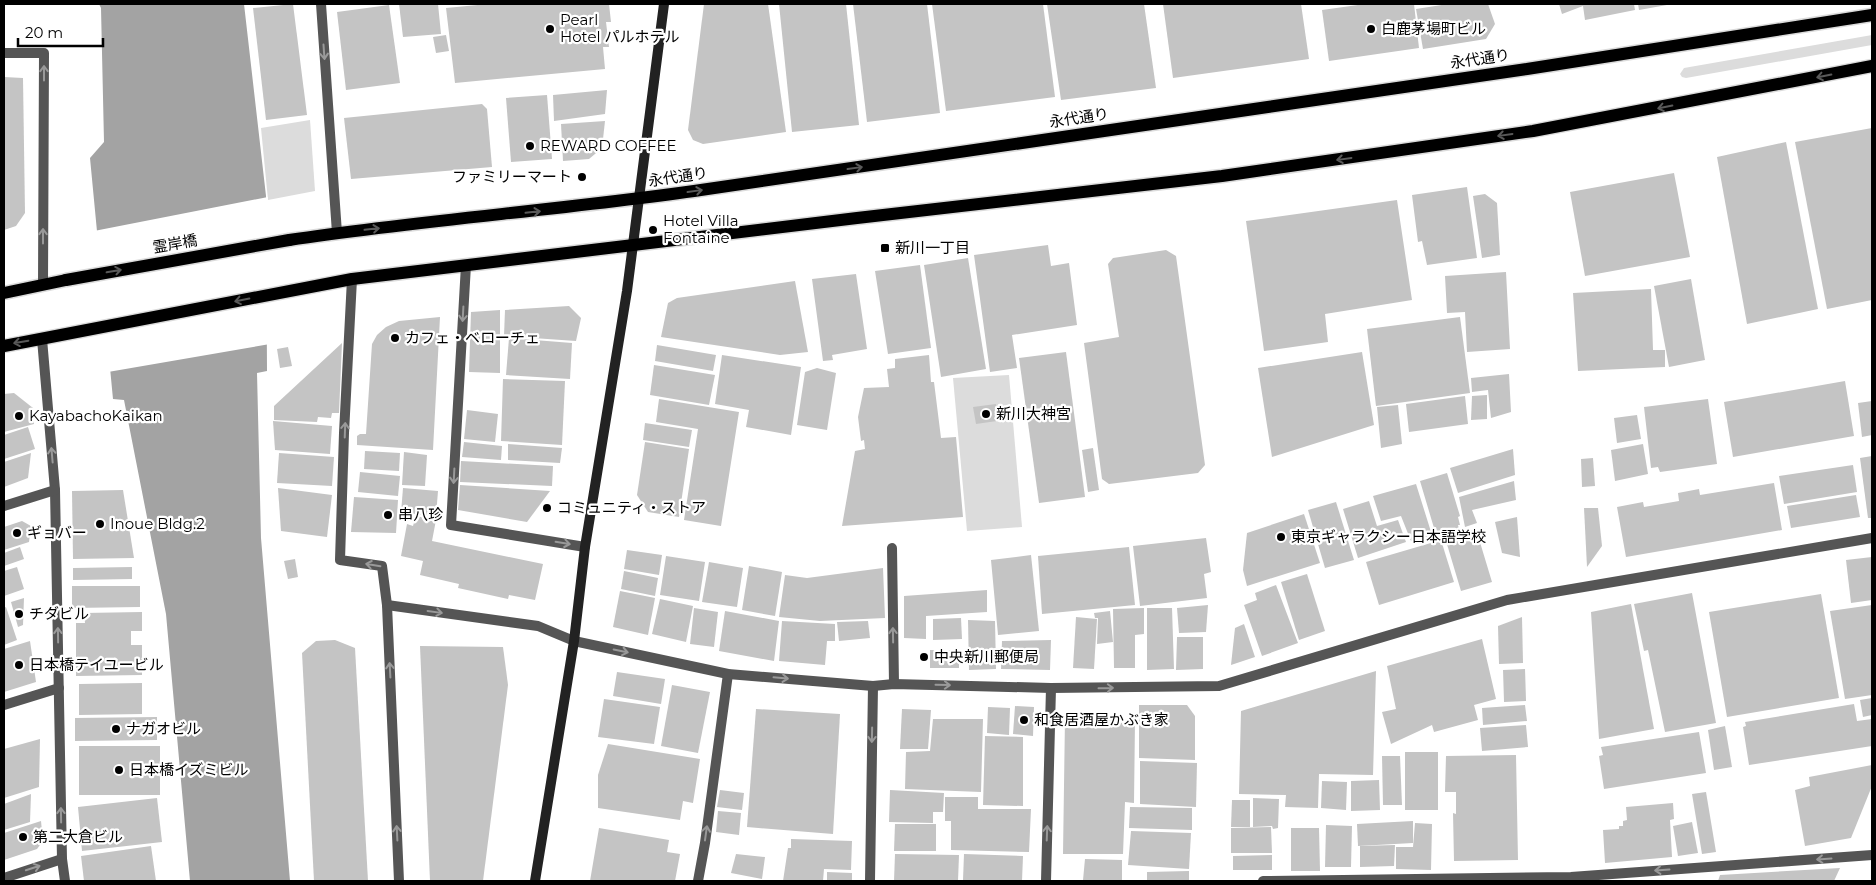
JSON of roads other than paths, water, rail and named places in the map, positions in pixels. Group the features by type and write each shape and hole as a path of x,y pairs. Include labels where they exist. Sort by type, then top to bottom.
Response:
{"main road":[{"name":"永代通り","path":"289,240 640,199 1517,70 1872,15"},
{"path":"4,346 352,279 1222,176 1533,132 1872,66"},
{"name":"霊岸橋","path":"43,285 289,240"},
{"path":"4,293 43,285"}],"street":[{"path":"321,4 337,233"},
{"path":"535,881 574,641 585,547 640,199 664,4"},
{"path":"4,53 44,53 43,285"},
{"path":"466,265 451,525 585,547"},
{"path":"352,279 340,560 382,566 386,605 399,881"},
{"path":"42,339 56,490 62,859 65,881"},
{"path":"4,506 56,490"},
{"path":"386,605 538,626 574,641 728,674 873,686 894,684 1051,688 1219,686 1507,600 1872,538"},
{"path":"892,548 894,684"},
{"path":"698,881 728,674"},
{"path":"870,881 873,686"},
{"path":"4,705 59,688"},
{"path":"1046,881 1051,688"},
{"path":"1263,881 1571,877 1872,855"},
{"path":"4,878 62,859"}],"place":[{"name":"Pearl Hotel パルホテル","path":"550,29"},
{"name":"白鹿茅場町ビル","path":"1371,29"},
{"name":"REWARD COFFEE","path":"530,146"},
{"name":"ファミリーマート","path":"582,177"},
{"name":"Hotel Villa Fontaine","path":"653,230"},
{"name":"新川一丁目","path":"885,248"},
{"name":"カフェ・ベローチェ","path":"395,338"},
{"name":"新川大神宮","path":"986,414"},
{"name":"KayabachoKaikan","path":"19,416"},
{"name":"コミュニティ・ストア","path":"547,508"},
{"name":"串八珍","path":"388,515"},
{"name":"Inoue Bldg.2","path":"100,524"},
{"name":"ギョバー","path":"17,533"},
{"name":"東京ギャラクシー日本語学校","path":"1281,537"},
{"name":"チダビル","path":"19,614"},
{"name":"中央新川郵便局","path":"924,657"},
{"name":"日本橋テイユービル","path":"19,665"},
{"name":"和食居酒屋かぶき家","path":"1024,720"},
{"name":"ナガオビル","path":"116,729"},
{"name":"日本橋イズミビル","path":"119,770"},
{"name":"第二大倉ビル","path":"23,837"}]}
